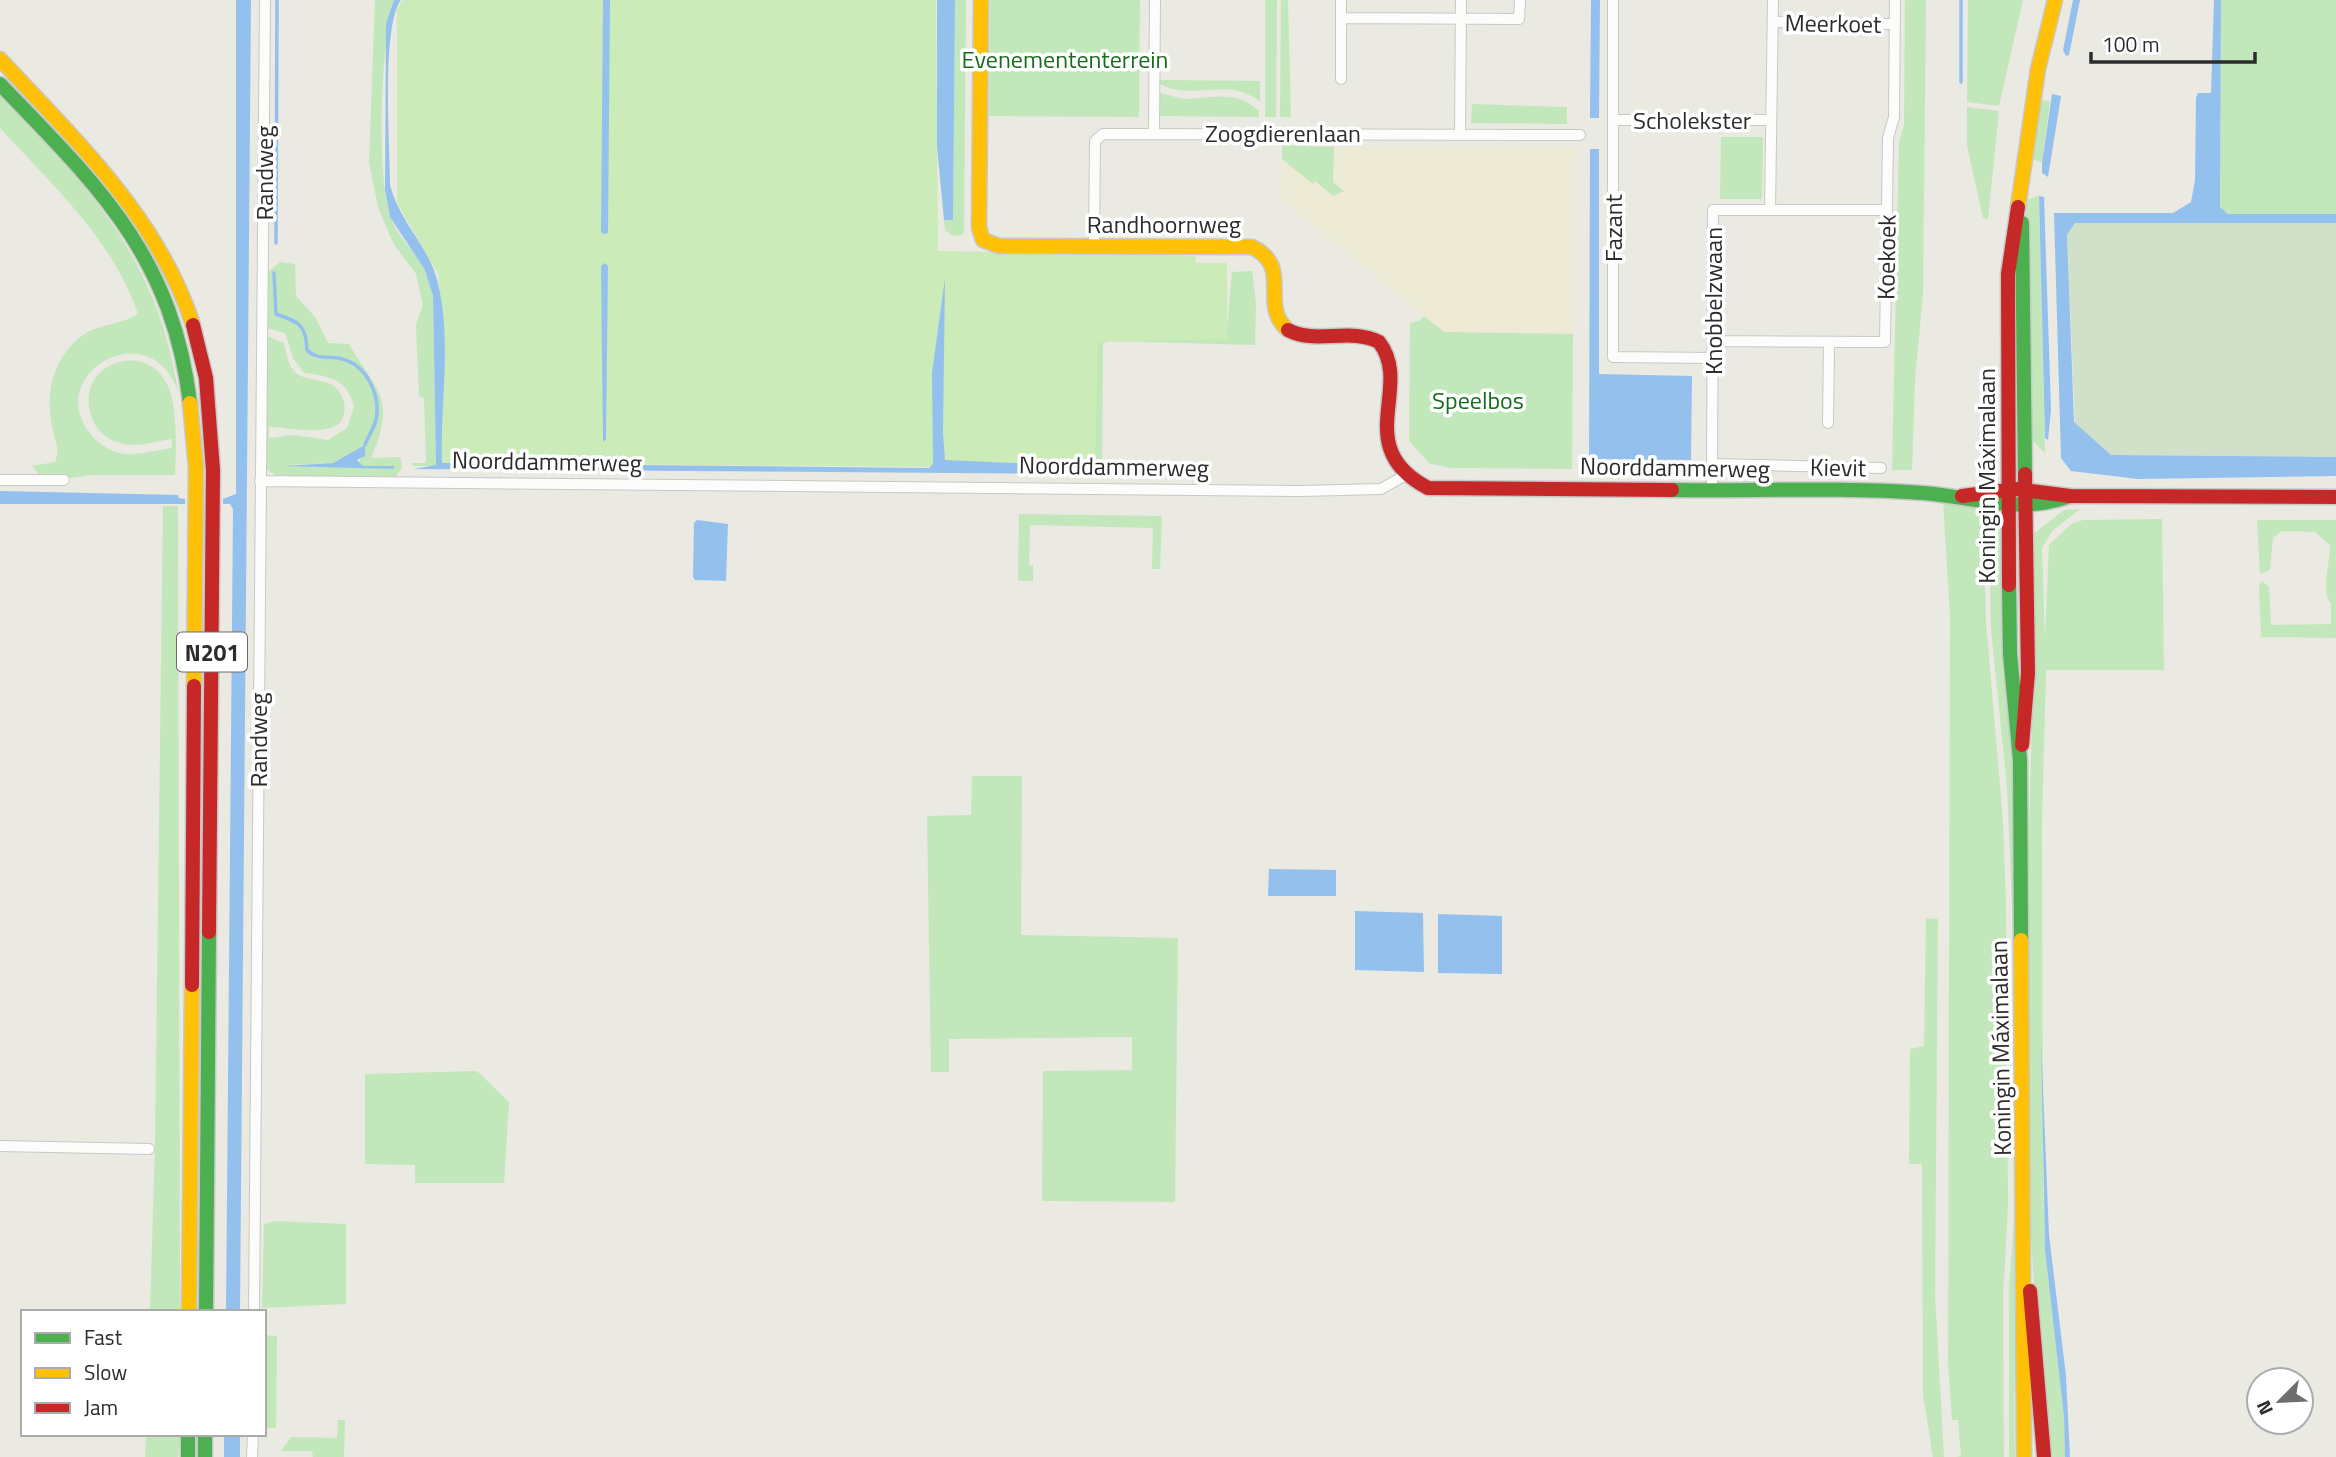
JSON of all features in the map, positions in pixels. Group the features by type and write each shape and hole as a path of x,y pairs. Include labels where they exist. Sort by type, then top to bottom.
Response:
{"main road":[{"name":"Randhoornweg","path":"981,0 981,237 995,245 1252,247 1266,254 1275,269 1275,314 1284,328 1296,334 1370,337 1385,350 1388,441 1393,462 1404,476"},
{"name":"Koningin Máximalaan","path":"2024,1457 2022,1317 2025,1251 2020,761 2010,654 2007,498 2008,274 2038,69 2055,0"},
{"name":"N201","path":"0,60 125,197 162,254 179,287 200,348 211,420 213,470 206,1310"},
{"name":"N201","path":"0,84 88,176 133,236 162,293 185,366 196,468 189,1310"},
{"name":"Koningin Máximalaan","path":"2020,761 2028,673 2021,192"},
{"name":"Noorddammerweg","path":"1404,476 1428,488 2007,498 2024,497 2044,490 2070,496 2336,497"},
{"name":"Koningin Máximalaan","path":"2025,1251 2044,1457"},
{"path":"187,1457 188,1436"},
{"path":"205,1436 205,1457"}],"street":[{"name":"Randweg","path":"254,1310 265,0"},
{"path":"1154,133 1155,0"},
{"path":"1340,79 1341,0"},
{"path":"1460,134 1461,0"},
{"path":"1341,18 1519,19 1520,0"},
{"name":"Fazant","path":"1612,0 1613,356 1713,358"},
{"path":"1773,0 1770,210 1887,210"},
{"name":"Koekoek","path":"1713,341 1885,342 1888,138 1894,117 1895,0"},
{"name":"Meerkoet","path":"1773,22 1894,24"},
{"name":"Scholekster","path":"1613,120 1771,120"},
{"name":"Zoogdierenlaan","path":"1094,246 1095,141 1098,136 1154,133 1580,135"},
{"name":"Knobbelzwaan","path":"1712,491 1713,210 1770,210"},
{"path":"1828,423 1829,342"},
{"name":"Kievit","path":"1712,464 1881,468"},
{"name":"Noorddammerweg","path":"260,481 1301,491 1381,489 1404,476"},
{"path":"0,480 64,480"},
{"path":"0,1146 149,1149"},
{"path":"253,1436 253,1457"}],"shaded area":[{"path":"1334,147 1575,148 1573,334 1444,332 1284,202 1281,196 1282,159 1332,196 1343,191 1333,182"}],"green space":[{"path":"375,0 394,0 383,75 382,140 386,196 393,223 425,270 433,296 436,466 414,466 411,463 425,463 426,460 424,398 419,396 416,325 423,305 416,274 393,243 378,207 369,162"},
{"path":"403,0 936,0 938,251 1195,256 1196,263 1227,263 1227,339 1098,342 1095,468 442,463 443,320 438,274 397,203 397,9"},
{"path":"955,0 966,0 964,230 963,235 953,236 945,230 944,220 953,220"},
{"name":"Evenemententerrein","path":"990,0 1140,0 1139,117 989,116"},
{"path":"1265,0 1277,0 1276,117 1265,117"},
{"path":"1281,0 1288,0 1291,117 1280,117"},
{"path":"1905,0 1926,0 1923,293 1915,380 1912,470 1892,470 1899,142 1904,125"},
{"path":"1968,0 2023,0 1999,106 1967,102"},
{"path":"2221,0 2336,0 2336,214 2228,214 2220,207"},
{"path":"1160,80 1260,81 1260,102 1236,90 1185,91 1160,84"},
{"path":"1160,93 1186,99 1217,97 1243,100 1259,111 1259,117 1160,116"},
{"path":"0,94 63,161 115,228 154,302 168,345 178,392 165,368 147,356 127,354 107,360 91,372 80,389 79,410 89,432 105,447 125,454 172,448 172,439 136,445 119,443 100,432 92,418 88,400 92,385 101,372 113,364 142,362 156,370 171,393 176,428 175,475 92,475 63,479 39,475 32,466 55,462 57,446 51,418 50,393 52,380 62,358 86,333 138,314 127,287 97,237 60,192 0,128"},
{"path":"2039,100 2050,101 2042,162 2030,159"},
{"path":"1472,104 1567,107 1567,124 1471,123"},
{"path":"1967,107 1999,111 1988,219 1983,218 1967,146"},
{"path":"1721,137 1763,137 1762,199 1720,199"},
{"path":"1282,145 1334,147 1333,182 1344,191 1333,196 1315,181 1313,184 1282,159"},
{"path":"2039,196 2045,453 2030,438 2026,200"},
{"path":"2075,223 2336,223 2336,457 2111,455 2075,425 2067,234"},
{"path":"280,262 295,264 296,296 315,317 328,343 349,344 368,373 383,408 379,438 371,458 400,457 402,467 396,477 278,477 267,469 267,336 284,343 295,372 333,385 343,398 345,407 341,422 334,427 307,430 269,427 269,438 294,435 328,440 347,428 354,407 342,385 329,378 304,373 293,358 285,333 266,328 267,273","holes":["365,445 359,463 362,466 394,466 393,469 282,465 333,463"]},
{"path":"1252,271 1256,303 1255,345 1108,341 1103,344 1102,475 1088,475 1091,353 1094,338 1226,338 1232,272"},
{"name":"Speelbos","path":"1424,316 1444,332 1573,334 1572,469 1453,468 1430,464 1409,441 1410,323 1419,321"},
{"path":"1943,500 1983,508 1986,622 2003,821 2008,1203 2003,1299 2004,1457 1956,1457 1961,1456 1958,1420 1952,1420 1948,1363 1950,616"},
{"path":"163,506 178,506 180,1310 150,1310 155,1144"},
{"path":"1988,509 1998,519 2001,533 2014,794 2019,1333 2014,1397 2015,1457 2009,1457 2009,1287 2014,1219 2012,907 2007,787 1991,629"},
{"path":"2080,509 2052,531 2042,548 2045,640 2049,545 2071,524 2083,520 2162,519 2164,670 2046,670 2042,822 2043,1185 2045,1250 2064,1417 2065,1457 2046,1457 2031,1240 2028,1084 2027,897 2033,687 2033,534 2064,510"},
{"path":"1019,514 1162,516 1160,569 1152,569 1153,528 1030,525 1029,565 1033,565 1033,581 1018,581"},
{"path":"2257,520 2336,520 2336,638 2261,637 2259,584 2262,581 2269,587 2271,625 2331,624 2331,603 2326,585 2330,545 2315,532 2282,531 2273,538 2270,570 2260,574"},
{"path":"972,776 1022,776 1021,935 1178,938 1175,1202 1042,1201 1043,1071 1132,1070 1132,1037 949,1039 949,1072 931,1072 927,816 971,815"},
{"path":"1926,918 1938,919 1935,1295 1944,1457 1933,1457 1923,1395 1922,1164 1909,1164 1910,1049 1924,1046"},
{"path":"477,1071 509,1102 504,1183 415,1183 415,1165 365,1164 365,1074"},
{"path":"275,1221 346,1224 346,1304 262,1308 264,1224"},
{"path":"266,1335 277,1336 276,1428 266,1428"},
{"path":"338,1420 345,1420 344,1457 313,1457 312,1451 281,1451 291,1437 337,1438"},
{"path":"146,1436 181,1436 178,1457 145,1457"}],"water":[{"path":"236,0 251,0 240,1310 226,1310 233,509 230,504 223,504 223,499 236,494"},
{"path":"394,0 401,0 395,14 389,60 390,185 394,198 432,264 441,298 445,345 442,463 929,468 933,464 932,373 945,278 945,460 1082,466 1082,474 414,469 436,465 433,296 425,270 390,217 385,190 386,24"},
{"path":"603,0 610,0 608,233 604,234 601,232"},
{"path":"937,0 955,0 953,220 944,220 937,147"},
{"path":"1591,0 1600,0 1599,118 1590,118"},
{"path":"2073,0 2080,0 2069,55 2066,56 2063,50"},
{"path":"2214,0 2221,0 2220,207 2228,214 2336,214 2336,223 2075,223 2067,235 2074,422 2111,455 2336,457 2336,476 2138,479 2071,471 2061,458 2054,213 2173,213 2191,202 2195,180 2196,98 2198,93 2211,93"},
{"path":"2052,94 2061,96 2048,177 2042,173 2042,163"},
{"path":"1590,149 1599,149 1599,374 1692,376 1691,460 1589,459"},
{"path":"2039,196 2044,197 2051,410 2048,440 2045,438"},
{"path":"605,263 608,266 606,439 603,442 601,266"},
{"path":"365,445 365,456 357,460 363,466 395,466 393,469 282,466 333,463"},
{"path":"0,491 178,495 179,498 185,499 185,504 0,504"},
{"path":"697,520 728,524 726,581 695,580 693,577 694,523"},
{"path":"1269,869 1336,870 1336,896 1268,896"},
{"path":"1355,911 1423,913 1424,972 1355,970"},
{"path":"1438,914 1502,916 1502,974 1438,973"},
{"path":"2041,1039 2049,1235 2066,1376 2070,1457 2065,1457 2064,1417 2045,1250"},
{"path":"224,1436 240,1436 240,1457 224,1457"}],"waterway":[{"path":"276,243 277,0"},
{"path":"1961,0 1961,82"},
{"path":"274,273 276,314 290,319 303,329 307,350 315,355 351,362 370,383 377,411 375,423 365,445"}],"traffic: fast":[{"path":"0,84 98,191 125,226 148,264 166,305 181,351 190,403"},
{"path":"2022,223 2025,474"},
{"path":"1672,490 1892,491 2015,504 2033,504 2070,496"},
{"path":"2009,585 2010,654 2020,760 2021,940"},
{"path":"206,1310 209,932"},
{"path":"188,1436 188,1457"},
{"path":"205,1436 205,1457"}],"traffic: slow":[{"path":"981,0 979,228 983,240 999,246 1252,247 1264,255 1271,265 1276,309 1288,330"},
{"path":"2018,207 2038,69 2055,0"},
{"path":"0,59 85,150 137,215 178,286 193,325"},
{"path":"190,403 196,468 194,686"},
{"path":"2021,940 2024,1457"},
{"path":"189,1310 192,985"}],"traffic: jam":[{"path":"2009,585 2008,274 2018,207"},
{"path":"193,325 206,378 213,470 209,932"},
{"path":"1288,330 1310,336 1356,336 1379,342 1388,360 1390,378 1387,436 1392,454 1405,472 1428,488 1672,490"},
{"path":"2022,745 2028,673 2025,474"},
{"path":"1962,496 2016,489 2070,496 2336,497"},
{"path":"192,985 194,686"},
{"path":"2030,1291 2044,1457"}]}
